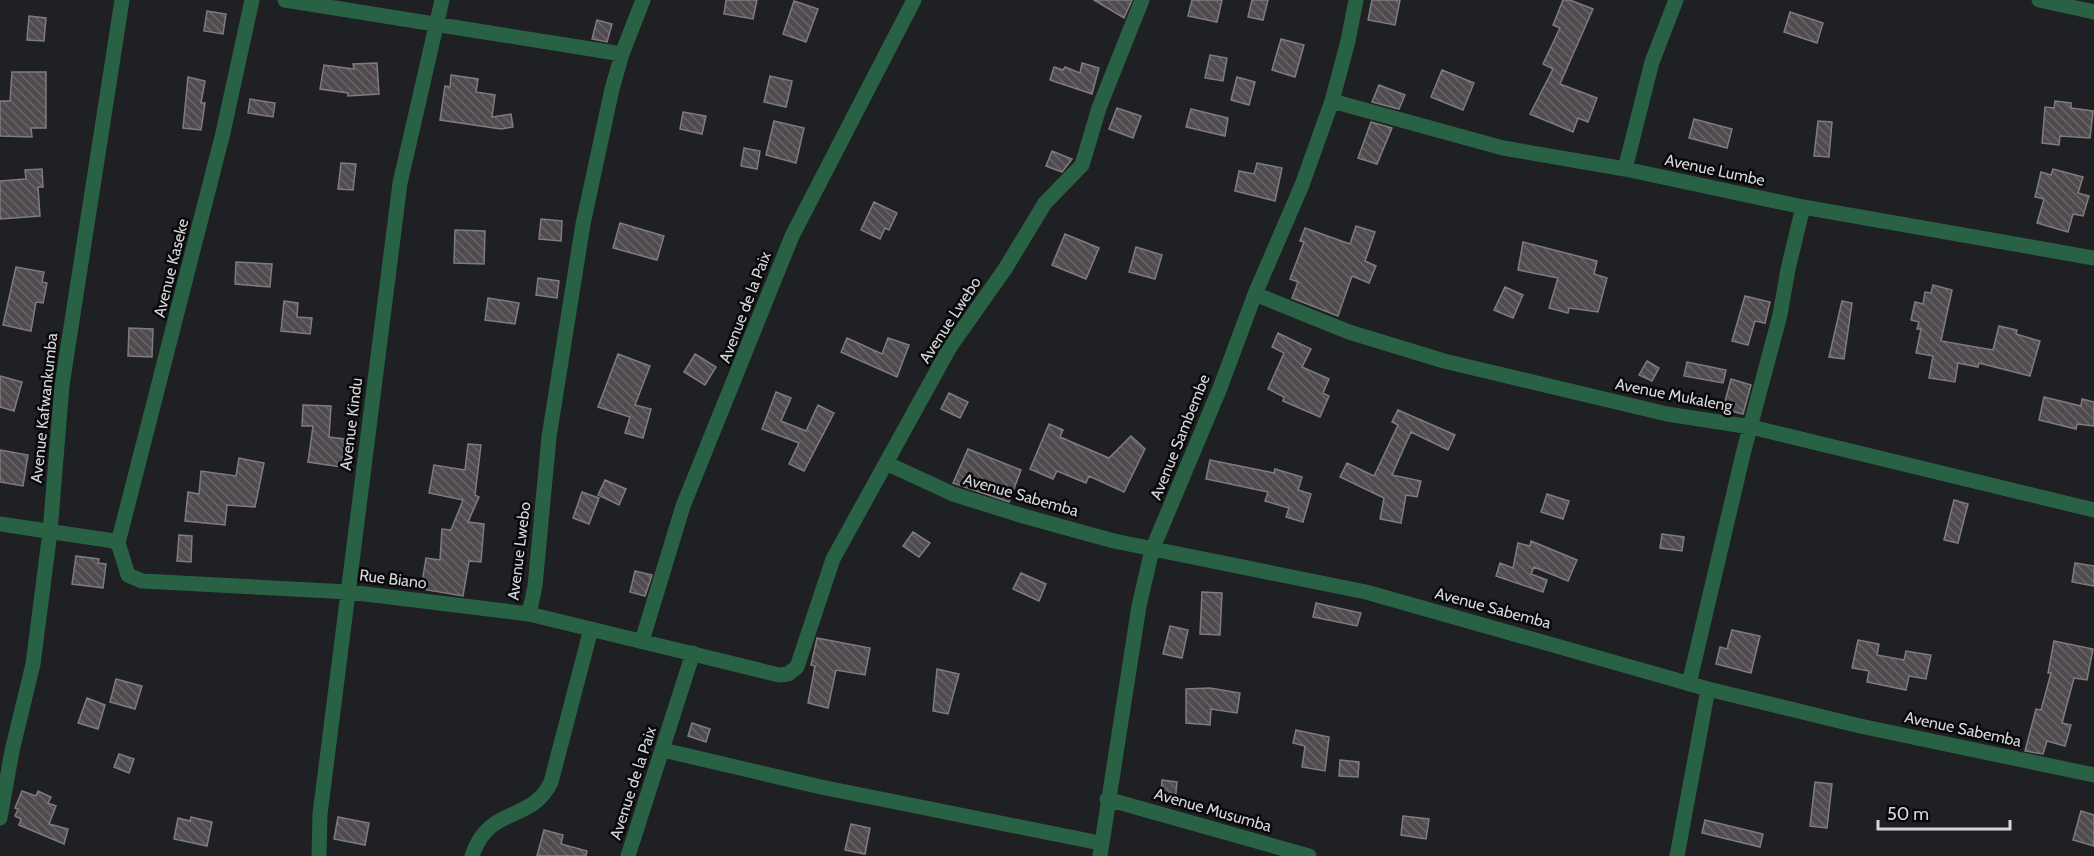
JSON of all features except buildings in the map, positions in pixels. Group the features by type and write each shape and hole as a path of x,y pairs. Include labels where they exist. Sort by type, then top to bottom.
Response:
{"street":[{"name":"Avenue Kafwankumba","path":"0,818 12,752 33,664 50,532 62,386 122,0"},
{"name":"Avenue Kaseke","path":"118,543 223,133 252,0"},
{"path":"285,0 622,54"},
{"name":"Avenue Kindu","path":"319,856 320,814 400,183 442,0"},
{"name":"Avenue Lwebo","path":"528,614 535,586 554,406 581,236 622,54 643,0"},
{"name":"Avenue de la Paix","path":"642,640 683,506 792,236 914,0"},
{"name":"Avenue Lwebo","path":"796,667 833,559 972,312 1005,269 1045,203 1079,170 1099,108 1142,0"},
{"path":"1332,101 1356,0"},
{"path":"1625,169 1652,62 1676,0"},
{"path":"2039,0 2094,12"},
{"name":"Avenue Lumbe","path":"1332,101 1503,148 1625,169 1803,207 2094,258"},
{"name":"Avenue Sambembe","path":"1100,849 1139,606 1152,550 1215,399 1254,294 1302,185 1332,101"},
{"path":"1689,684 1780,315 1803,207"},
{"name":"Avenue Mukaleng","path":"1254,294 1349,332 1434,359 1667,414 1751,428 2094,510"},
{"name":"Avenue Sabemba","path":"888,464 928,485 972,501 1152,550 1366,592 1708,689 1860,726 2094,775"},
{"path":"0,524 108,539 118,543"},
{"name":"Rue Biano","path":"118,543 128,575 142,582 349,592 528,614 779,675 788,674 796,667"},
{"path":"472,856 479,838 489,826 521,810 545,794 551,782 591,628"},
{"name":"Avenue de la Paix","path":"628,856 693,653"},
{"path":"1677,856 1708,689"},
{"path":"663,750 1100,849"},
{"name":"Avenue Musumba","path":"1107,799 1309,856"}]}
